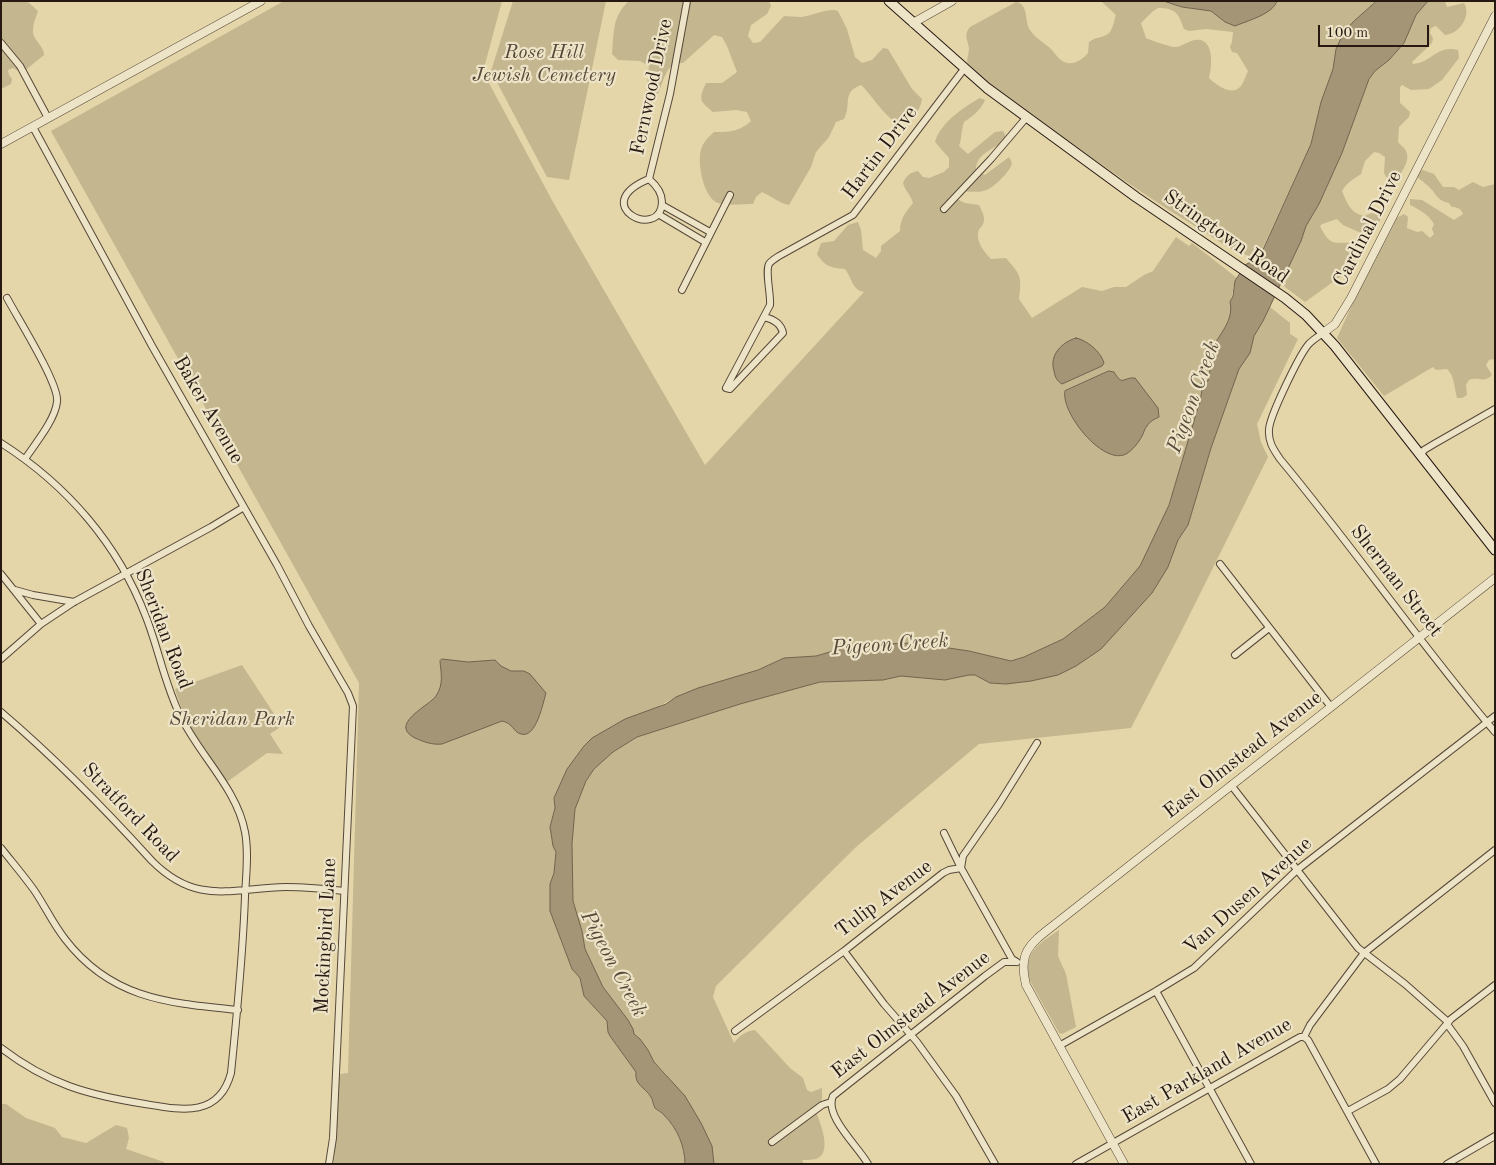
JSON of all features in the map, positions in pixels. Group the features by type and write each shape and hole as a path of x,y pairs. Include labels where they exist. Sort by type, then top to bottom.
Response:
{"main road":[{"name":"Stringtown Road","path":"889,1 964,69 1026,118 1306,315 1378,400 1495,550"}],"street":[{"path":"1,144 261,1"},
{"name":"Fernwood Drive","path":"658,214 650,219 641,220 632,217 626,211 624,204 626,194 630,190 649,179 670,94 687,1"},
{"path":"913,23 952,1"},
{"name":"Cardinal Drive","path":"1273,449 1269,441 1272,416 1307,346 1335,324 1344,311 1495,16"},
{"path":"1,43 20,66 48,118"},
{"name":"Hartin Drive","path":"764,317 773,319 782,327 783,333 730,389 726,388 764,317 770,306 771,297 768,275 770,262 853,215 964,69"},
{"path":"944,209 1026,118"},
{"name":"Baker Avenue","path":"33,127 152,346 348,693 353,710"},
{"name":"Fernwood Drive","path":"649,179 655,184 662,198 662,205"},
{"path":"682,290 730,195"},
{"path":"705,242 658,214 662,205 710,232"},
{"path":"7,298 58,396 55,412 25,459"},
{"path":"1420,456 1424,450 1495,408"},
{"name":"Sheridan Road","path":"1,443 25,459 57,485 83,512 109,546 126,573 146,617 167,684 180,717 240,811 246,833 247,846 244,940 231,1073 226,1087 215,1100 204,1106 190,1110 180,1110 108,1098 81,1091 45,1076 1,1048"},
{"name":"Sherman Street","path":"1273,449 1486,723 1495,732"},
{"path":"1,659 41,624 74,602 244,507"},
{"path":"1220,564 1331,706"},
{"path":"1,574 41,624"},
{"name":"East Olmstead Avenue","path":"772,1142 822,1105 831,1102 833,1096 840,1090 1004,962 1019,964 1026,952 1046,932 1495,578"},
{"path":"15,590 74,602"},
{"path":"1235,655 1269,628"},
{"name":"Mockingbird Lane","path":"328,1164 332,1138 353,710"},
{"name":"Stratford Road","path":"1,712 31,737 80,784 152,862 169,877 189,887 213,892 287,887 344,890"},
{"name":"Van Dusen Avenue","path":"1059,1046 1194,968 1297,870 1495,716"},
{"name":"Tulip Avenue","path":"735,1031 844,951 943,873 961,868 963,856 999,804 1037,743"},
{"path":"1231,785 1358,948 1405,984 1448,1023 1495,1103"},
{"path":"944,833 961,868 1012,958 1019,964 1026,985 1124,1164"},
{"path":"1,848 33,889 65,940 79,956 117,984 145,997 182,1005 238,1010"},
{"name":"East Parkland Avenue","path":"1076,1164 1304,1037 1310,1025 1364,953 1495,850"},
{"path":"844,951 962,1105 995,1164"},
{"path":"1348,1111 1388,1089 1400,1079 1448,1023 1495,985"},
{"path":"1156,991 1250,1164"},
{"path":"1304,1037 1308,1040 1376,1164"},
{"path":"831,1102 834,1118 868,1164"},
{"path":"1447,1164 1495,1136"}],"green space":[{"path":"1,1 27,1 38,11 33,34 44,55 22,73 13,68 8,70 12,79 11,84 1,89"},
{"path":"284,1 502,1 483,72 553,202 705,465 864,292 857,289 845,269 832,267 822,261 817,254 821,243 834,241 848,225 858,222 861,230 863,250 876,258 881,251 881,246 900,231 904,216 913,203 903,183 905,178 918,171 923,177 929,178 944,172 949,167 949,158 935,142 938,135 953,116 980,98 985,100 981,107 964,122 959,146 968,154 995,132 1003,131 1006,137 983,155 979,160 976,171 985,175 1009,157 1012,163 1004,176 993,186 978,192 957,191 955,198 965,203 979,205 984,219 978,232 980,244 991,259 1006,258 1015,269 1020,281 1019,299 1032,318 1082,287 1102,291 1114,287 1126,287 1153,271 1176,237 1189,246 1192,243 1237,278 1230,302 1232,311 1210,369 1208,381 1202,390 1185,457 1165,515 1140,567 1105,607 1063,639 1011,661 969,651 854,645 816,656 784,658 758,670 676,697 584,746 567,769 554,798 555,808 550,827 553,846 556,852 554,873 550,884 561,941 572,969 580,978 584,996 607,1021 610,1036 636,1072 638,1083 649,1094 655,1108 669,1120 676,1131 684,1151 685,1164 334,1164 338,1085 340,1074 348,1073 359,683 51,131"},
{"name":"Rose Hill Jewish Cemetery","path":"513,1 606,1 569,180 547,177 491,71"},
{"path":"629,1 769,1 771,6 767,14 751,25 748,36 753,43 760,42 784,16 801,17 830,10 838,11 847,29 855,57 862,63 872,60 883,48 888,49 912,89 922,99 920,105 917,112 899,122 895,121 885,113 861,85 851,91 844,119 836,122 829,137 816,152 811,167 789,205 762,192 756,197 753,204 730,205 718,203 708,194 702,178 700,153 702,147 714,132 734,131 751,121 747,112 736,110 713,112 705,105 701,97 706,83 722,83 737,72 727,46 722,37 714,35 683,63 673,65 667,71 658,93 652,99 646,97 649,66 640,61 618,60 612,54 617,19 623,7"},
{"path":"1101,1 1164,1 1182,7 1211,11 1225,22 1276,4 1277,1 1377,1 1353,22 1336,49 1333,69 1321,102 1311,144 1258,258 1226,246 1143,193 982,78 967,62 969,48 966,35 970,27 1016,2 1020,3 1025,9 1028,26 1032,33 1060,59 1069,63 1076,62 1086,56 1089,42 1110,32 1116,15","holes":["1158,8 1176,12 1184,29 1189,31 1206,29 1233,32 1230,47 1232,52 1237,53 1248,71 1241,86 1233,90 1224,89 1209,78 1211,54 1206,43 1201,40 1195,40 1174,47 1146,38 1141,23"]},
{"path":"1428,1 1445,1 1447,7 1464,3 1466,8 1465,19 1459,28 1450,34 1445,35 1436,26 1431,28 1432,43 1412,62 1413,64 1425,61 1444,50 1451,49 1458,50 1459,58 1442,80 1429,89 1411,90 1402,85 1400,87 1400,103 1410,112 1409,117 1399,127 1398,142 1407,155 1405,167 1395,181 1388,180 1384,173 1385,157 1374,152 1365,161 1361,174 1344,188 1342,191 1348,204 1356,213 1365,216 1376,213 1380,216 1380,221 1363,234 1343,225 1337,219 1320,226 1331,241 1356,243 1356,255 1347,272 1305,302 1281,284 1306,226 1319,204 1342,153 1369,79 1404,43 1416,15"},
{"path":"1423,170 1434,174 1443,187 1454,187 1459,190 1473,182 1483,187 1495,184 1495,359 1489,360 1486,365 1492,375 1486,379 1469,380 1466,385 1467,395 1462,398 1457,398 1450,372 1447,369 1436,370 1433,367 1384,396 1337,338 1356,296 1394,224 1394,219 1404,214 1408,217 1407,228 1417,232 1422,231 1430,238 1434,234 1432,229 1434,224 1432,221 1424,213 1410,205 1410,199 1422,200 1454,220 1463,214 1456,207 1452,207 1449,203 1439,198 1430,187 1417,177 1418,172"},
{"path":"1270,307 1290,323 1290,334 1298,339 1257,424 1261,442 1268,457 1131,728 979,744 856,847 716,986 713,997 734,1043 743,1034 755,1030 790,1068 803,1078 807,1090 811,1092 822,1088 822,1099 816,1112 825,1143 822,1154 818,1158 802,1160 804,1164 714,1164 666,1074 654,1062 648,1050 634,1034 628,1020 603,987 585,949 573,901 572,844 575,809 586,781 594,769 613,752 637,737 740,704 820,682 883,680 901,676 945,680 975,675 990,683 1006,684 1168,567 1178,540 1188,525 1211,448 1239,369 1250,353 1254,336"},
{"name":"Sheridan Park","path":"242,665 282,726 270,734 283,754 267,753 227,782 190,726 175,689"},
{"path":"1059,930 1058,956 1066,974 1076,1027 1062,1034 1059,1033 1030,981 1028,971 1030,956 1034,950"},
{"path":"1,1104 6,1104 26,1118 55,1128 62,1137 86,1143 116,1125 127,1128 129,1138 126,1149 164,1162 164,1164 1,1164"}],"water":[{"path":"1164,1 1277,1 1275,6 1265,13 1235,26 1225,22 1211,11 1182,7"},
{"name":"Pigeon Creek","path":"1377,1 1428,1 1416,15 1404,43 1369,79 1342,153 1319,204 1306,226 1301,241 1263,321 1254,336 1250,353 1239,369 1211,448 1188,525 1178,540 1168,567 1152,593 1101,649 1076,666 1058,675 1006,684 990,683 975,675 945,680 901,676 883,680 820,682 740,704 637,737 613,752 594,769 586,781 575,809 572,844 573,901 585,949 603,987 628,1020 634,1034 648,1050 654,1062 685,1096 712,1146 714,1164 685,1164 684,1151 676,1131 669,1120 655,1108 649,1094 638,1083 636,1072 608,1032 607,1021 584,996 580,978 572,969 550,911 550,884 554,873 556,852 553,846 550,827 555,808 554,798 567,769 592,738 625,719 666,704 676,697 698,688 758,670 784,658 816,656 854,645 915,643 969,651 1011,661 1063,639 1105,607 1140,566 1169,505 1200,401 1201,383 1208,381 1210,369 1207,362 1208,357 1230,317 1230,302 1233,296 1235,281 1245,265 1258,258 1261,254 1311,144 1321,102 1333,69 1336,49 1343,34 1353,22"},
{"path":"1076,338 1085,341 1093,347 1104,363 1102,366 1062,384 1055,375 1053,360 1062,346"},
{"path":"1109,371 1114,372 1121,380 1135,378 1158,408 1159,417 1148,424 1143,435 1131,451 1117,456 1095,445 1085,435 1069,411 1065,400 1065,391"},
{"path":"442,659 468,662 495,660 501,666 511,671 524,671 530,674 546,693 535,726 526,734 521,734 502,721 442,744 431,744 408,733 406,727 408,721 439,692 441,679 440,661"}]}
